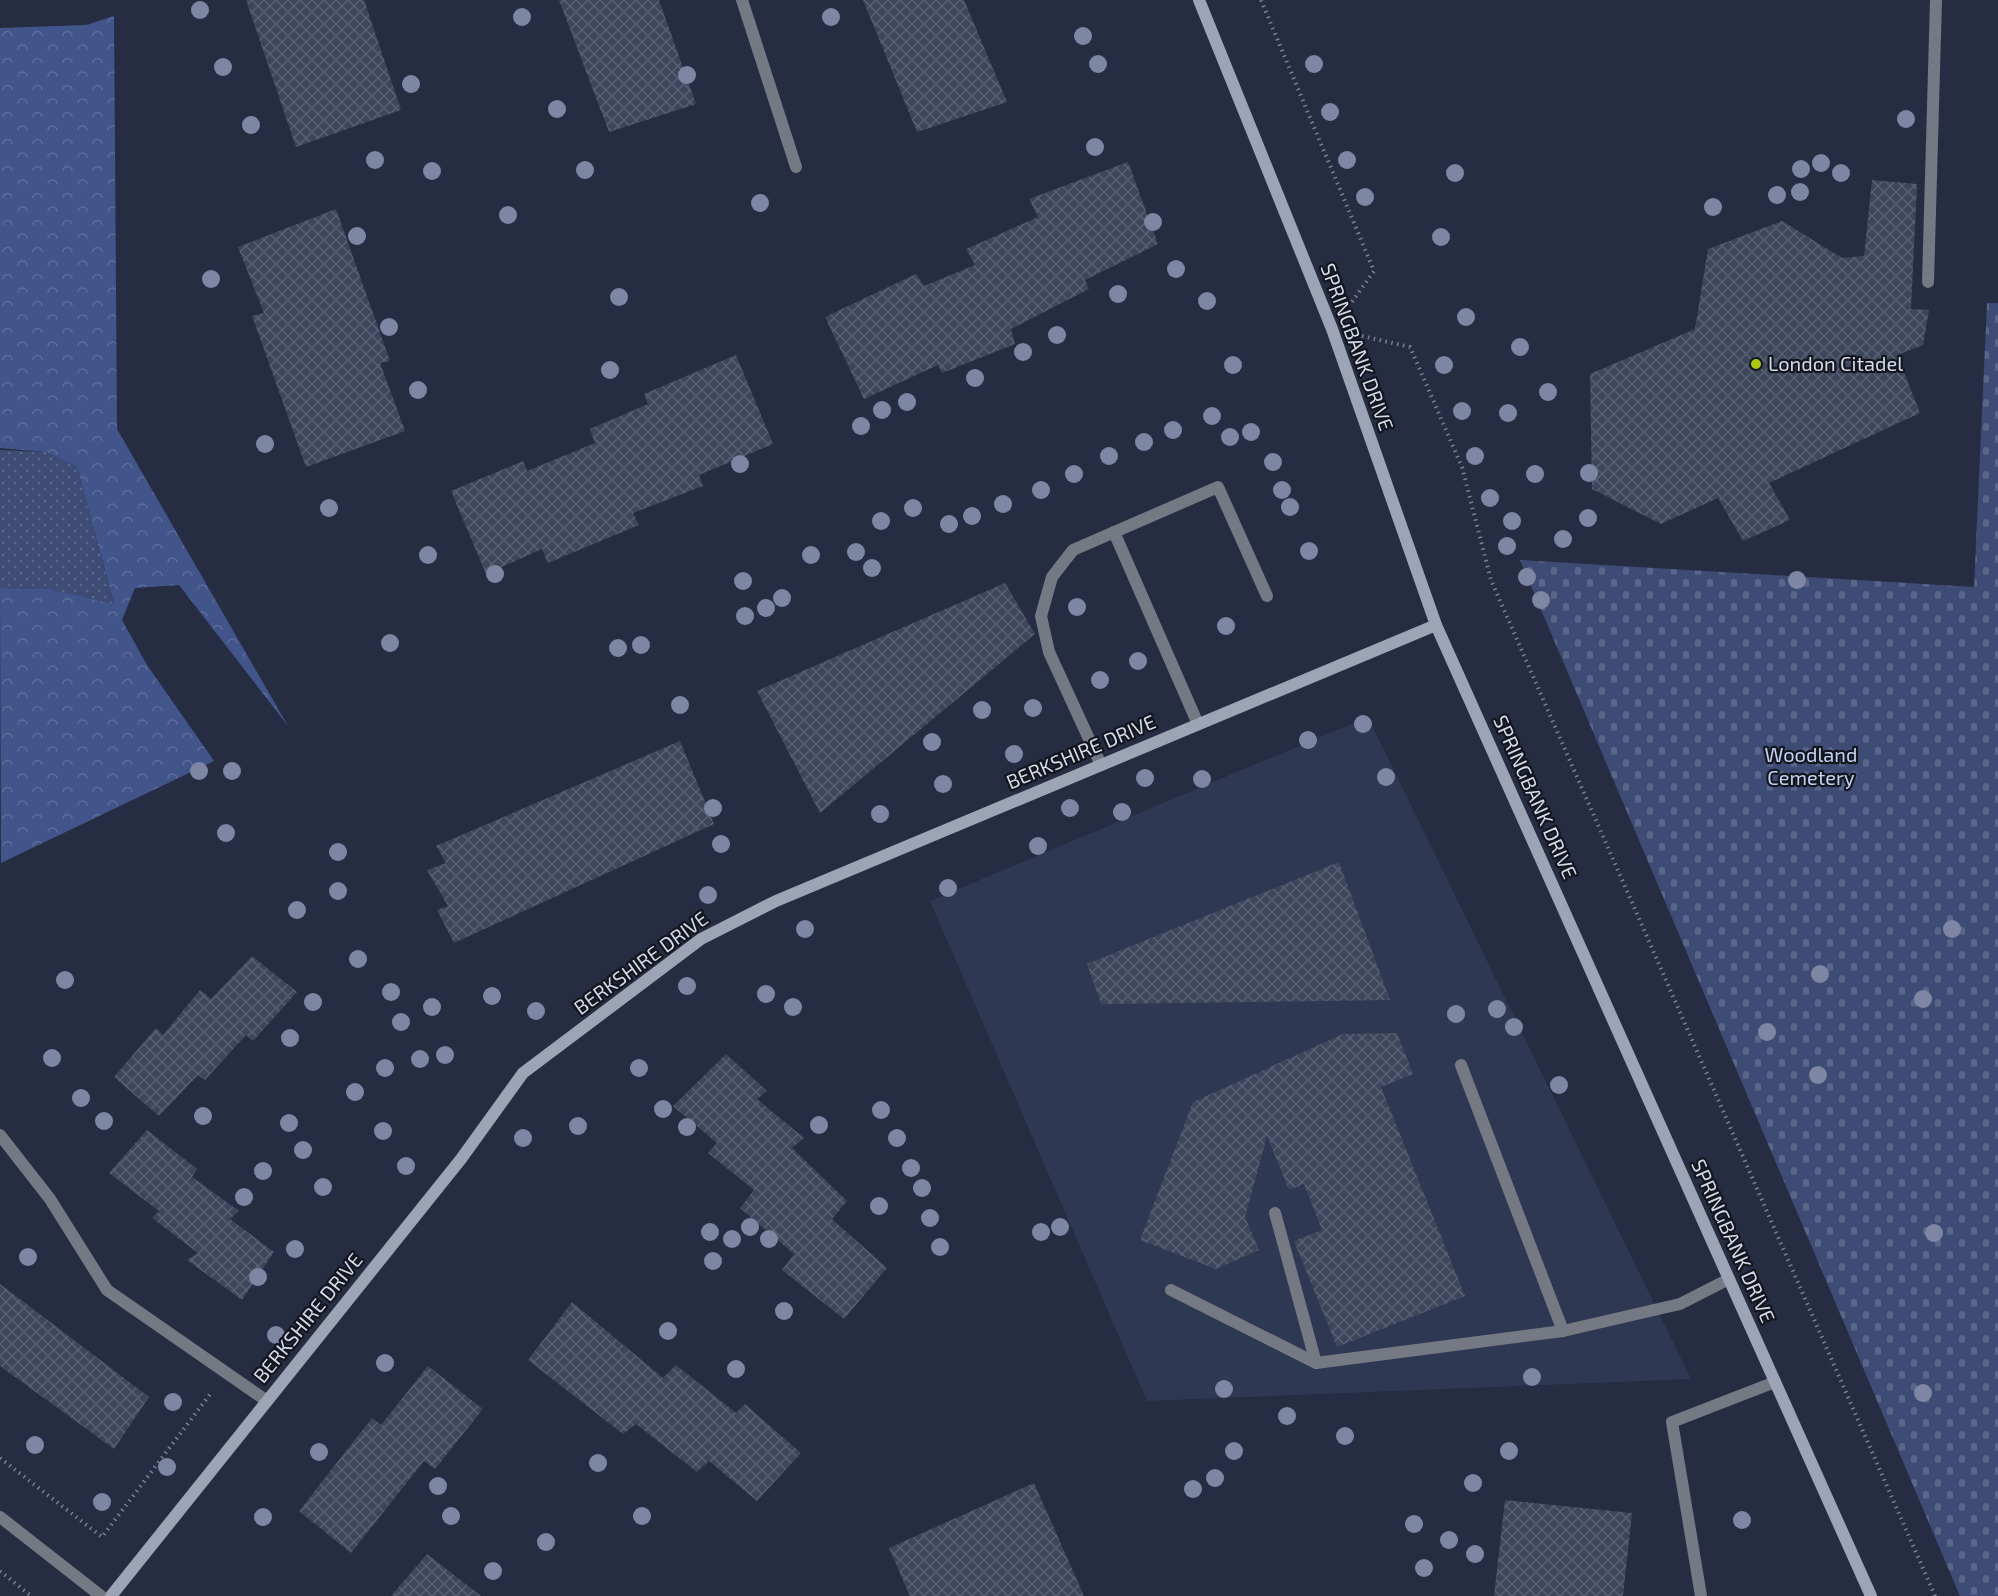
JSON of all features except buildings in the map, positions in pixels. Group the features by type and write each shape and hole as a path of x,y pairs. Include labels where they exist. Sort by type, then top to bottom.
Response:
{"main road":[{"name":"SPRINGBANK DRIVE","path":"1199,0 1332,329 1436,625 1871,1596"},
{"name":"BERKSHIRE DRIVE","path":"111,1596 453,1168 523,1073 700,939 776,901 1436,625"}],"street":[{"path":"742,0 796,166"},
{"path":"1928,282 1936,0"},
{"path":"1101,765 1049,652 1041,616 1052,577 1073,550 1218,487 1267,596"},
{"path":"1114,532 1198,724"},
{"path":"1461,1065 1563,1331"},
{"path":"0,1135 50,1199 107,1290 267,1401"},
{"path":"1275,1213 1316,1363"},
{"path":"1171,1290 1316,1363 1563,1331 1680,1304 1729,1279"},
{"path":"1701,1596 1672,1422 1775,1382"},
{"path":"0,1517 101,1596"}],"path":[{"path":"1261,0 1374,272 1332,329 1410,347 1462,467 1491,580 1935,1596"},
{"path":"0,1458 102,1537 226,1373"},
{"path":"0,1571 31,1596"}],"shaded area":[{"path":"1368,717 1691,1379 1147,1401 930,901"}],"green space":[{"path":"114,16 117,429 288,726 179,585 135,588 122,620 147,665 214,761 1,863 0,588 49,589 114,604 77,467 46,452 0,448 0,28 86,25"},
{"name":"Woodland Cemetery","path":"1987,303 1998,303 1998,1596 1960,1596 1520,560 1974,587"},
{"path":"0,450 46,452 77,467 114,605 49,589 0,588"}],"place":[{"name":"London Citadel","path":"1756,364"}]}
